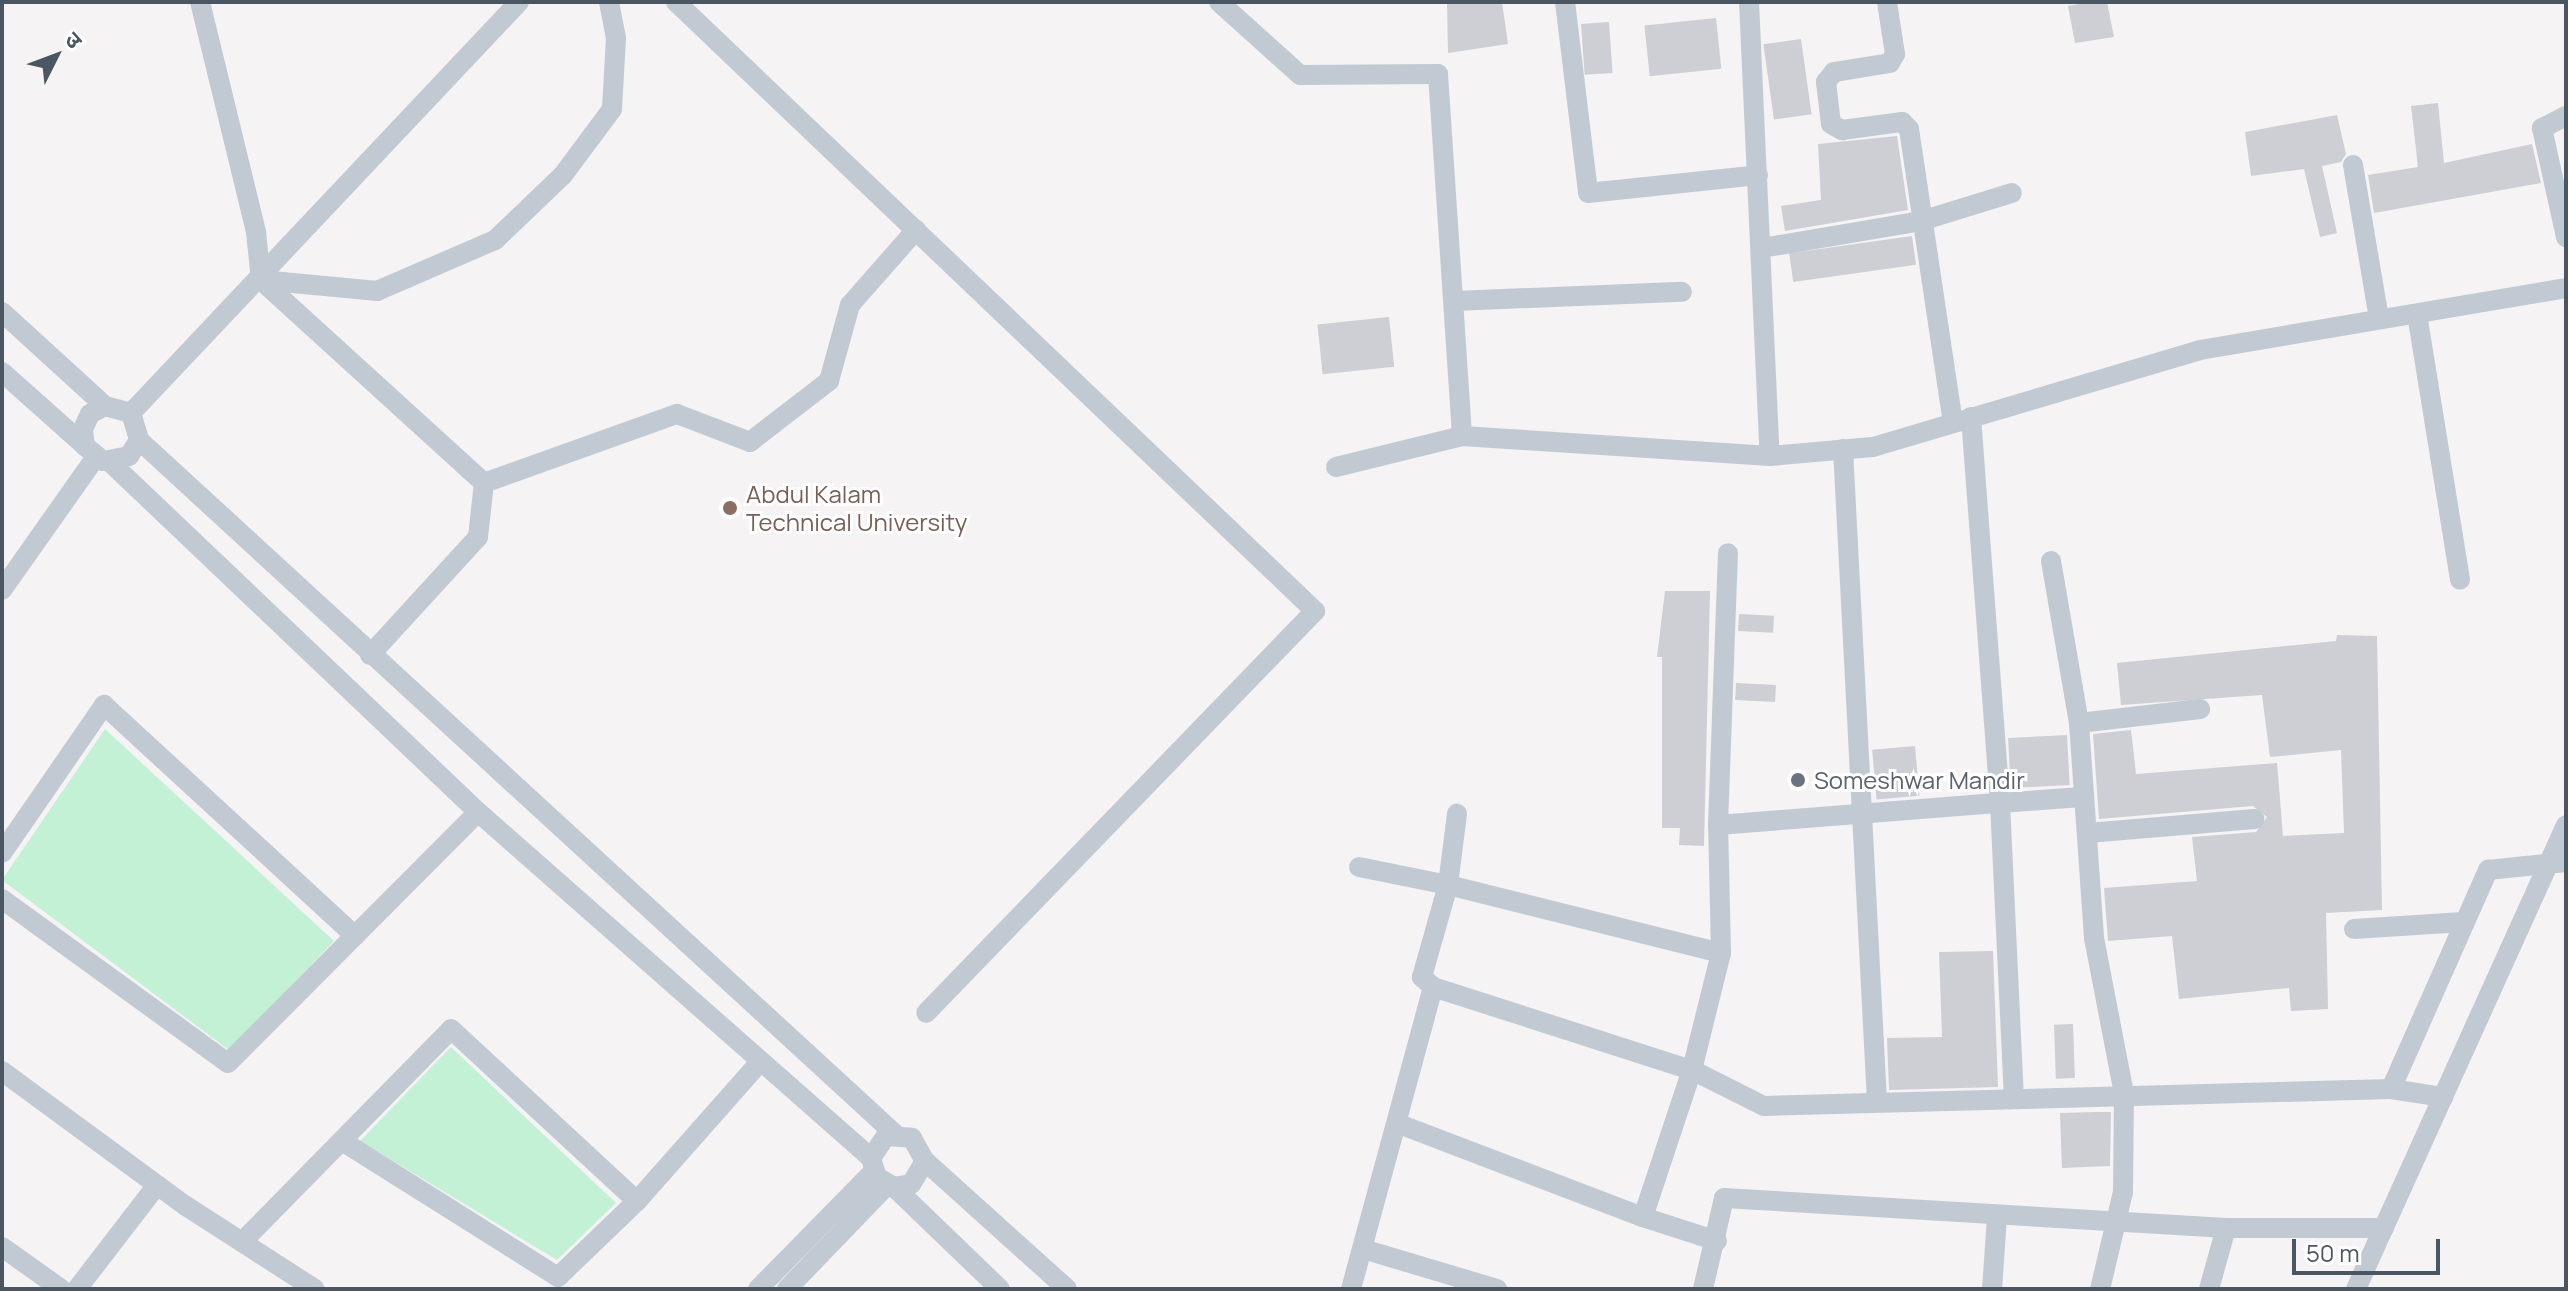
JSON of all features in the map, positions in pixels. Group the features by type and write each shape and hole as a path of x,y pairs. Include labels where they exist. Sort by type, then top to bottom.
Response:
{"street":[{"path":"200,2 256,232 261,280 484,483"},
{"path":"131,413 261,280 519,2"},
{"path":"261,280 377,291 495,240 563,175 612,109 616,38 609,2"},
{"path":"676,2 1315,611 926,1013"},
{"path":"1219,2 1300,75 1438,74 1462,436"},
{"path":"1565,2 1588,193 1758,175"},
{"path":"1749,2 1770,456"},
{"path":"1887,2 1895,54 1890,63 1834,72 1826,82 1831,124 1842,130 1902,122 1909,129 1921,221 1962,420 2000,803 2014,1097"},
{"path":"2566,116 2542,128 2566,237"},
{"path":"2353,165 2379,319"},
{"path":"1762,248 1921,221 2012,193"},
{"path":"484,483 677,414 750,442 829,381 850,305 916,230"},
{"path":"1336,467 1462,436 1770,456 1843,449 1962,420 2200,350 2566,288"},
{"path":"1454,301 1682,292"},
{"path":"2,312 105,406 131,413"},
{"path":"2417,314 2460,580"},
{"path":"2,372 97,455 478,812 882,1175 1000,1289"},
{"path":"97,455 85,421 105,406"},
{"path":"131,413 139,440 895,1134 919,1144 925,1161 1067,1289"},
{"path":"97,455 129,456 139,440"},
{"path":"1843,449 1877,1102"},
{"path":"2,590 97,455"},
{"path":"370,655 478,537 484,483"},
{"path":"1643,1217 1692,1070 1721,953 1718,825 1728,553"},
{"path":"2051,561 2079,723 2094,938 2124,1094 2123,1192 2100,1289"},
{"path":"2,853 104,705 355,936"},
{"path":"2079,723 2200,709"},
{"path":"1718,825 2082,797"},
{"path":"2,899 228,1063 478,812"},
{"path":"1457,814 1448,885 1422,977 1433,987 1692,1070 1764,1106 2391,1089 2443,1097"},
{"path":"2088,833 2254,819"},
{"path":"2356,1289 2443,1097 2558,861 2566,825"},
{"path":"2391,1089 2488,870 2558,861"},
{"path":"1359,867 1448,885 1721,953"},
{"path":"2354,929 2463,922"},
{"path":"1351,1289 1399,1124 1433,987"},
{"path":"242,1242 451,1029 637,1201"},
{"path":"342,1141 558,1277 637,1201 759,1063"},
{"path":"2,1071 157,1185 315,1289"},
{"path":"1399,1124 1643,1217 1717,1241"},
{"path":"787,1289 882,1175 879,1142 895,1134"},
{"path":"882,1175 911,1184 925,1161"},
{"path":"758,1289 882,1175"},
{"path":"77,1289 157,1185"},
{"path":"1703,1289 1717,1241 1724,1198 1824,1200 1997,1217 2115,1223 2226,1228 2384,1228"},
{"path":"1992,1289 1997,1217"},
{"path":"2209,1289 2226,1228"},
{"path":"2,1247 61,1289"},
{"path":"1363,1249 1497,1289"}],"green space":[{"path":"105,729 334,941 229,1050 2,880"},
{"path":"451,1047 616,1203 557,1260 360,1141"}],"building":[{"path":"1502,2 1508,44 1448,53 1447,4"},
{"path":"2107,2 2114,37 2075,43 2068,6"},
{"path":"1716,18 1721,69 1650,76 1644,26"},
{"path":"1609,22 1613,73 1585,75 1581,24"},
{"path":"1801,39 1812,114 1774,120 1763,44"},
{"path":"2438,103 2444,163 2532,144 2541,183 2374,213 2368,175 2418,167 2411,106"},
{"path":"2337,115 2346,154 2341,162 2322,166 2337,233 2320,237 2304,169 2251,176 2245,132"},
{"path":"1897,136 1908,210 1785,231 1781,206 1821,200 1818,144"},
{"path":"1912,236 1916,265 1793,282 1789,253"},
{"path":"1389,317 1394,367 1323,374 1317,325"},
{"path":"1665,591 1710,591 1704,846 1679,845 1680,828 1662,828 1662,657 1657,657"},
{"path":"1739,614 1774,616 1773,633 1738,631"},
{"path":"2337,635 2377,636 2382,910 2326,913 2328,1009 2291,1011 2289,988 2179,999 2172,936 2108,941 2104,888 2197,881 2192,837 2256,832 2267,817 2253,806 2099,819 2093,734 2131,730 2136,774 2277,763 2283,836 2344,833 2341,750 2270,757 2262,695 2121,705 2117,663 2336,641"},
{"path":"1736,683 1776,685 1775,702 1735,700"},
{"path":"2067,735 2070,785 2011,788 2008,738"},
{"path":"1915,746 1919,796 1877,800 1872,750"},
{"path":"1993,951 1998,1087 1889,1090 1887,1038 1942,1037 1939,952"},
{"path":"2073,1024 2075,1078 2056,1079 2054,1025"},
{"path":"2111,1112 2110,1166 2062,1168 2060,1113"}],"place":[{"name":"Abdul Kalam Technical University","path":"730,508"},
{"name":"Someshwar Mandir","path":"1798,780"}]}
